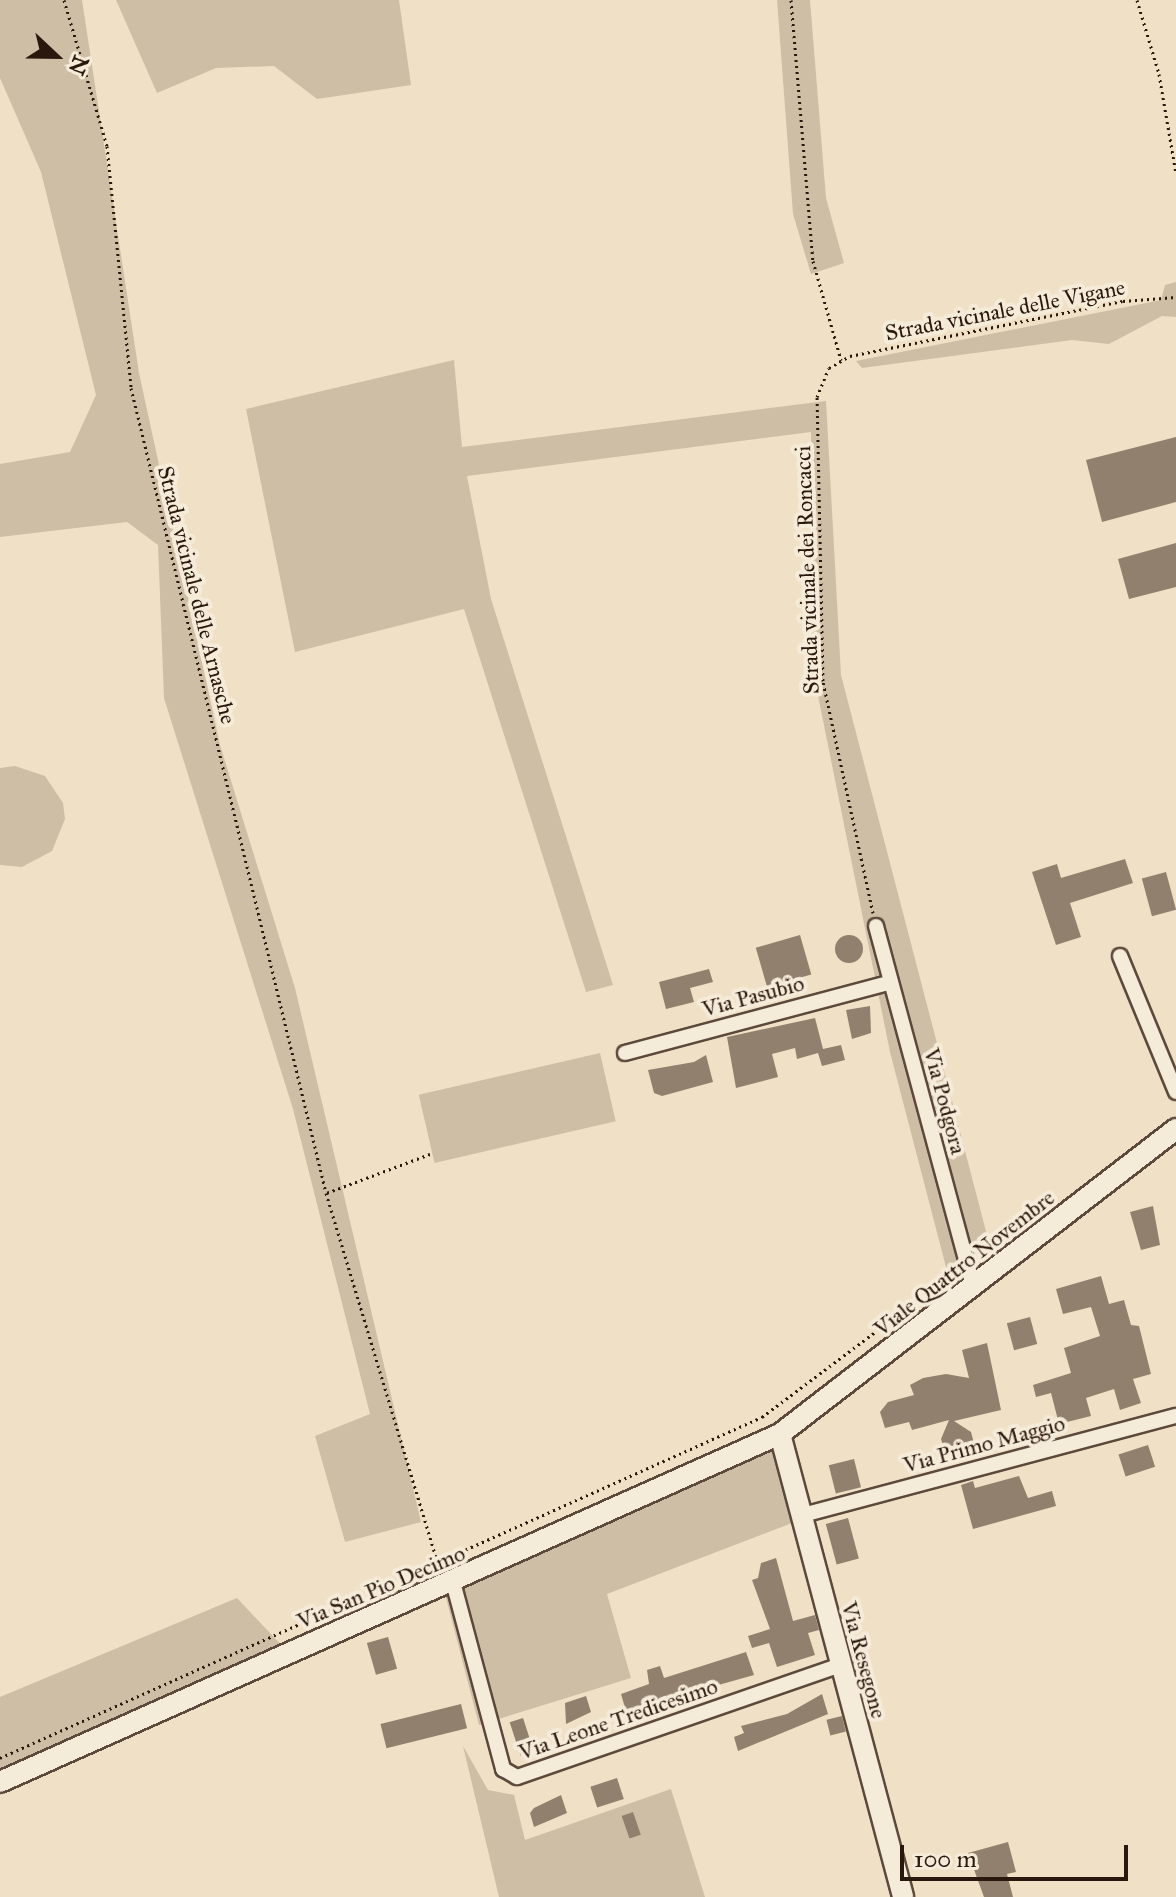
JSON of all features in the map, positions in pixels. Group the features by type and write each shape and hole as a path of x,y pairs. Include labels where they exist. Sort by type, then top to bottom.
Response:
{"street":[{"name":"Via Podgora","path":"876,926 973,1286"},
{"path":"1120,956 1176,1092"},
{"name":"Via Pasubio","path":"625,1053 891,982"},
{"name":"Viale Quattro Novembre","path":"780,1434 1176,1129"},
{"name":"Via Primo Maggio","path":"803,1515 1176,1416"},
{"name":"Via Resegone","path":"780,1434 903,1897"},
{"name":"Via San Pio Decimo","path":"0,1782 780,1434"},
{"name":"Via Leone Tredicesimo","path":"453,1582 503,1769 517,1777 840,1665"}],"path":[{"name":"Strada vicinale delle Arnasche","path":"64,0 107,146 131,388 326,1193 435,1563"},
{"path":"791,0 813,261 841,360"},
{"path":"1137,0 1159,74 1176,173"},
{"name":"Strada vicinale delle Vigane","path":"841,360 1123,301 1176,297"},
{"name":"Strada vicinale dei Roncacci","path":"841,360 829,368 817,397 823,681 876,926"},
{"path":"326,1193 430,1154"},
{"path":"0,1758 762,1417 1040,1210"},
{"path":"435,1563 453,1582"}],"shaded area":[{"path":"0,0 82,0 139,373 220,745 295,988 421,1522 345,1542 315,1436 370,1414 293,1109 164,698 158,545 127,522 0,537 0,464 70,452 96,395 41,172 0,78"},
{"path":"116,0 399,0 411,85 317,99 274,66 216,68 157,93"},
{"path":"777,0 810,0 826,198 844,263 811,274 793,214"},
{"path":"1176,282 1176,317 1162,316 1109,344 1072,340 862,368 856,361 1161,300 1165,285"},
{"path":"454,360 462,447 826,401 841,675 988,1239 947,1271 890,1052 813,671 811,432 467,476 491,599 613,985 586,992 464,609 295,652 246,409"},
{"path":"15,766 45,776 63,803 65,819 52,851 22,867 0,865 0,768"},
{"path":"600,1053 616,1121 435,1163 419,1095"},
{"path":"773,1450 792,1523 607,1594 631,1678 479,1725 445,1594"},
{"path":"237,1598 284,1648 0,1776 0,1697"},
{"path":"463,1746 488,1790 514,1795 525,1840 671,1789 705,1897 499,1897"}],"building":[{"path":"1176,437 1176,502 1102,522 1086,460"},
{"path":"1176,543 1176,587 1129,599 1118,559"},
{"path":"1125,859 1133,883 1070,903 1081,937 1056,945 1032,872 1057,864 1061,878"},
{"path":"1166,872 1176,910 1152,916 1142,878"},
{"path":"800,935 811,974 767,987 756,948"},
{"path":"849,935 859,939 863,949 859,959 849,963 839,959 835,949 839,939"},
{"path":"709,969 713,982 690,988 694,1002 666,1009 659,982"},
{"path":"870,1006 871,1033 852,1039 846,1010"},
{"path":"815,1018 823,1049 841,1045 845,1060 822,1066 818,1053 797,1059 795,1048 772,1054 778,1077 736,1088 727,1037"},
{"path":"706,1055 713,1082 662,1096 654,1093 648,1070 694,1062"},
{"path":"1153,1206 1160,1245 1141,1250 1130,1212"},
{"path":"1101,1276 1109,1304 1124,1300 1131,1325 1139,1326 1151,1374 1133,1379 1141,1403 1120,1410 1114,1389 1086,1398 1091,1416 1059,1424 1051,1393 1036,1397 1033,1385 1071,1373 1064,1348 1100,1336 1091,1307 1063,1314 1056,1289"},
{"path":"1030,1317 1037,1344 1014,1350 1007,1323"},
{"path":"987,1343 1001,1410 954,1421 971,1432 977,1455 954,1461 951,1453 946,1455 941,1439 949,1420 912,1430 909,1422 885,1428 880,1412 888,1402 914,1395 910,1385 923,1378 946,1374 969,1378 962,1350"},
{"path":"1148,1445 1155,1467 1126,1476 1119,1455"},
{"path":"854,1459 861,1487 836,1493 829,1465"},
{"path":"1019,1476 1028,1498 1052,1491 1056,1506 973,1529 961,1485 973,1481 975,1488"},
{"path":"848,1518 859,1559 837,1565 826,1524"},
{"path":"776,1558 793,1621 815,1615 819,1630 808,1633 815,1655 777,1667 769,1643 752,1648 748,1636 770,1629 752,1580 758,1578 761,1563"},
{"path":"388,1637 397,1669 376,1675 367,1643"},
{"path":"746,1652 754,1675 626,1711 621,1694 649,1684 647,1670 660,1666 664,1678"},
{"path":"822,1694 828,1714 738,1751 734,1737 744,1733 741,1726 787,1714"},
{"path":"586,1696 591,1712 566,1724 565,1703"},
{"path":"461,1704 467,1728 387,1748 380,1724"},
{"path":"842,1716 846,1732 830,1735 826,1720"},
{"path":"523,1718 534,1751 521,1756 510,1722"},
{"path":"617,1778 624,1799 597,1808 590,1787"},
{"path":"561,1795 567,1813 534,1827 530,1813 534,1808"},
{"path":"633,1812 641,1835 629,1839 622,1816"},
{"path":"1008,1842 1016,1872 1007,1874 1013,1897 984,1897 968,1853"}]}
